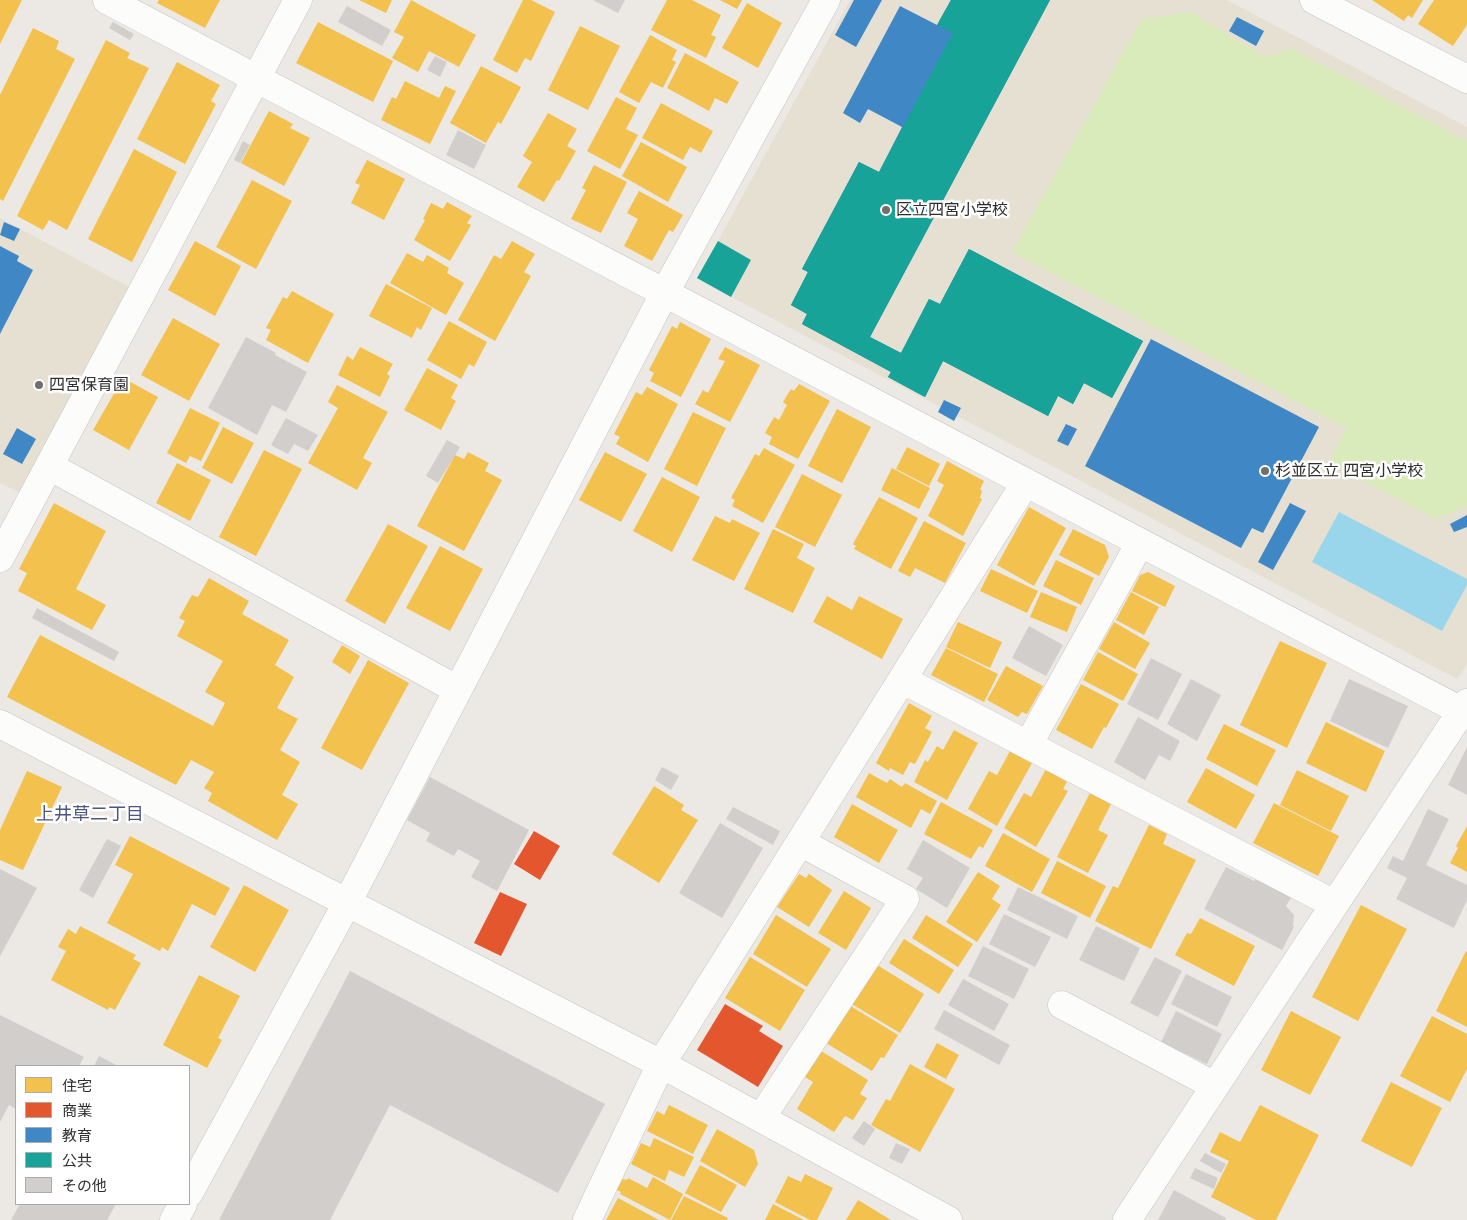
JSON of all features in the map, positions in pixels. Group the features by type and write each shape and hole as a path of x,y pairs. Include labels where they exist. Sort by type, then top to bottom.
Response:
{"street":[{"path":"108,0 1140,542 1465,709 1334,904 1127,1220"},
{"path":"0,558 298,0"},
{"path":"190,1191 347,903 666,292 826,0"},
{"path":"1324,2 1467,80"},
{"path":"49,466 458,690"},
{"path":"587,1220 661,1064 1026,482"},
{"path":"1028,745 1140,542"},
{"path":"903,680 1334,904"},
{"path":"0,724 661,1064 932,1216"},
{"path":"760,1118 905,899 800,842"},
{"path":"1062,1005 1215,1086"},
{"path":"174,1220 182,1205"}],"shaded area":[{"name":"杉並区立 四宮小学校","path":"850,0 1227,0 1467,127 1467,664 1457,679 697,279"},
{"name":"四宮保育園","path":"0,218 129,287 20,493 0,483"}],"green space":[{"path":"1190,12 1266,57 1292,49 1467,141 1467,506 1436,519 1329,463 1346,428 1012,252 1142,19"}],"water":[{"path":"1339,512 1467,579 1467,585 1442,631 1312,562"}],"building: 住宅":[{"path":"0,0 22,0 0,44"},
{"path":"159,0 220,0 205,28 157,3"},
{"path":"359,0 392,0 386,13"},
{"path":"411,0 476,35 459,67 429,51 418,72 392,58 404,37 394,32"},
{"path":"523,0 531,0 555,12 531,61 525,58 517,73 493,60"},
{"path":"667,0 692,0 721,15 711,35 716,37 706,58 651,30"},
{"path":"720,0 742,0 737,9"},
{"path":"1372,0 1423,0 1412,18 1408,15 1404,21"},
{"path":"1434,0 1467,0 1467,25 1453,46 1418,24"},
{"path":"747,3 782,23 758,68 722,48"},
{"path":"318,22 393,61 373,102 296,63"},
{"path":"580,26 620,46 588,110 548,90"},
{"path":"33,28 59,41 56,49 75,59 3,201 0,199 0,95"},
{"path":"650,35 677,50 672,60 676,62 663,88 651,82 639,103 619,92"},
{"path":"106,40 130,53 127,58 149,68 67,230 49,220 43,230 17,216"},
{"path":"685,53 739,82 727,104 715,98 709,111 667,88"},
{"path":"177,62 220,85 211,101 216,104 185,164 137,139"},
{"path":"481,66 521,87 501,124 498,122 486,143 450,123"},
{"path":"405,81 439,98 445,86 456,91 430,144 381,120 392,97 396,99"},
{"path":"616,97 637,108 626,129 638,135 620,169 587,151"},
{"path":"661,103 713,131 701,153 690,147 683,160 642,138"},
{"path":"269,111 293,124 290,128 310,138 284,186 241,163"},
{"path":"548,113 577,129 567,146 576,151 559,181 557,180 544,202 517,187 532,162 523,156"},
{"path":"641,142 687,167 668,202 622,176"},
{"path":"134,149 177,172 132,262 88,239"},
{"path":"367,160 405,179 384,220 351,203 360,185 355,183"},
{"path":"594,165 627,182 601,233 571,219 586,190 582,188"},
{"path":"252,180 292,201 256,269 216,247"},
{"path":"639,191 683,215 673,232 669,230 652,261 624,246 638,219 627,213"},
{"path":"447,202 472,216 467,223 471,225 450,261 414,240 425,220 423,219 431,203 443,209"},
{"path":"195,241 241,266 215,316 168,290"},
{"path":"512,241 535,254 524,272 531,276 495,341 458,320 494,255 501,259"},
{"path":"407,253 423,262 427,255 449,268 447,273 464,283 446,315 390,283"},
{"path":"386,284 432,308 421,330 417,327 412,338 369,316"},
{"path":"292,291 334,314 308,363 266,340 271,330 266,328 283,297 287,299"},
{"path":"173,318 220,344 189,401 141,375"},
{"path":"449,321 487,342 474,367 469,364 461,379 427,360"},
{"path":"680,322 711,339 681,397 650,381 654,373 649,370 672,326 677,329"},
{"path":"360,347 393,364 387,374 390,376 380,397 338,375 347,356 353,360"},
{"path":"725,347 760,365 730,422 695,404 703,390 708,393 725,361 718,359"},
{"path":"427,368 458,385 451,398 456,401 441,430 404,410"},
{"path":"123,378 158,397 129,450 93,430"},
{"path":"799,384 830,401 798,459 769,444 772,437 765,433 774,417 779,420 787,405 783,402 791,389 794,391"},
{"path":"337,385 388,412 363,458 372,463 357,490 308,463 338,408 328,402"},
{"path":"647,387 678,404 648,462 616,444 620,437 614,434 636,392 642,395"},
{"path":"190,408 220,423 201,461 190,456 186,463 167,453"},
{"path":"837,409 871,427 842,483 808,466"},
{"path":"693,412 726,428 697,486 664,469"},
{"path":"223,427 254,443 232,484 202,468"},
{"path":"907,447 940,464 929,486 896,469"},
{"path":"764,448 795,465 763,523 732,506 735,500 731,498 755,454 759,456"},
{"path":"264,450 302,469 256,556 219,537"},
{"path":"468,452 489,463 485,471 502,480 464,551 417,526 455,455 464,459"},
{"path":"605,452 647,474 621,522 579,500"},
{"path":"947,461 984,481 980,489 982,491 980,498 982,499 963,536 928,516 944,485 937,481"},
{"path":"177,463 211,480 190,521 156,503"},
{"path":"892,468 930,488 919,509 881,490"},
{"path":"802,474 842,495 815,547 775,527"},
{"path":"662,477 700,497 672,552 633,531"},
{"path":"879,497 918,518 891,569 854,549 856,546 853,544"},
{"path":"54,503 106,531 76,589 106,605 92,630 18,591 27,573 19,569"},
{"path":"1029,507 1066,528 1034,586 997,565"},
{"path":"715,516 730,523 732,519 760,533 734,581 692,560"},
{"path":"924,521 966,543 945,583 915,568 910,577 898,571"},
{"path":"388,524 428,546 385,624 345,601"},
{"path":"773,529 804,544 797,558 815,568 793,613 744,589"},
{"path":"1073,529 1105,545 1109,557 1099,576 1059,555"},
{"path":"440,546 483,569 450,631 406,608"},
{"path":"1056,560 1094,578 1081,605 1043,586"},
{"path":"991,569 1038,591 1027,613 980,591"},
{"path":"1148,572 1175,586 1165,607 1132,591 1140,575"},
{"path":"209,578 249,601 242,614 289,640 275,665 294,677 277,708 298,719 280,750 300,762 282,795 298,804 277,840 208,801 212,793 204,788 214,772 191,760 176,785 7,697 40,635 213,726 225,703 205,692 223,661 177,636 185,621 179,618 192,595 198,597"},
{"path":"1041,592 1077,607 1067,632 1030,617"},
{"path":"1131,592 1159,607 1144,635 1116,620"},
{"path":"827,596 852,610 859,596 903,619 882,659 813,622"},
{"path":"958,622 1002,642 990,668 946,647"},
{"path":"1114,622 1150,643 1135,669 1099,649"},
{"path":"1280,641 1327,663 1287,748 1240,725"},
{"path":"342,645 360,656 350,674 332,662"},
{"path":"946,648 998,674 984,702 931,675"},
{"path":"1098,652 1138,674 1123,701 1083,680"},
{"path":"368,660 409,683 362,770 321,748"},
{"path":"1006,666 1043,686 1027,714 1022,712 1018,717 987,700"},
{"path":"1081,684 1119,704 1106,728 1088,718 1104,727 1092,749 1056,730"},
{"path":"909,703 932,716 925,728 932,732 915,764 910,762 903,775 890,768 889,771 876,763"},
{"path":"1326,722 1385,751 1366,792 1306,763"},
{"path":"1224,724 1276,750 1257,786 1206,759"},
{"path":"954,730 978,743 947,800 914,782 925,760 928,762 937,746 943,750"},
{"path":"1010,751 1032,763 997,826 968,809 989,771 997,775"},
{"path":"1206,768 1255,795 1236,829 1187,802"},
{"path":"1046,769 1067,782 1063,789 1068,791 1036,847 1004,828 1024,793 1031,797"},
{"path":"1297,770 1349,796 1331,831 1280,805"},
{"path":"27,771 62,787 23,870 0,860 0,830"},
{"path":"869,773 887,783 890,779 902,787 905,783 937,801 930,814 921,809 911,828 856,797"},
{"path":"654,786 684,805 681,810 698,820 659,883 612,854"},
{"path":"1090,793 1111,804 1098,830 1108,835 1088,873 1057,857"},
{"path":"941,802 993,830 983,848 979,846 971,859 924,834"},
{"path":"1274,803 1339,836 1318,876 1253,843"},
{"path":"852,804 898,830 879,863 834,837"},
{"path":"1149,825 1167,834 1163,844 1196,860 1151,949 1095,921 1113,886 1118,888"},
{"path":"1467,826 1467,872 1450,863 1458,848 1456,846"},
{"path":"1003,833 1050,859 1032,892 985,866"},
{"path":"130,836 230,888 215,916 192,904 168,951 162,947 160,951 107,923 133,874 115,865"},
{"path":"1057,861 1106,886 1090,918 1041,893"},
{"path":"978,872 1000,886 992,899 1001,905 977,942 946,922"},
{"path":"799,874 806,878 809,874 832,890 809,927 777,907"},
{"path":"244,885 289,910 255,972 210,947"},
{"path":"844,891 871,908 846,950 818,933"},
{"path":"1361,905 1407,929 1358,1021 1312,997"},
{"path":"776,915 831,949 807,987 753,954"},
{"path":"926,915 973,944 958,967 912,938"},
{"path":"1200,918 1255,946 1234,986 1175,955 1187,933 1191,934"},
{"path":"80,926 136,955 133,959 141,963 115,1010 109,1007 108,1010 51,980 66,951 58,947 68,929 76,934"},
{"path":"904,939 954,970 939,994 889,963"},
{"path":"1467,952 1467,1027 1436,1011"},
{"path":"750,957 805,990 780,1031 725,998"},
{"path":"874,963 924,994 900,1033 850,1003"},
{"path":"199,975 240,996 218,1038 222,1040 207,1068 163,1045"},
{"path":"849,1005 898,1035 884,1058 881,1057 872,1071 826,1043"},
{"path":"1291,1011 1341,1037 1310,1095 1261,1070"},
{"path":"1432,1016 1467,1034 1467,1069 1450,1102 1400,1076"},
{"path":"937,1043 959,1055 946,1079 924,1067"},
{"path":"821,1051 868,1080 860,1094 867,1098 853,1120 845,1116 834,1132 797,1109 813,1082 805,1077"},
{"path":"910,1064 955,1089 920,1152 871,1125 886,1099 890,1101"},
{"path":"1391,1082 1442,1108 1412,1167 1361,1141"},
{"path":"669,1105 708,1125 693,1154 647,1131 657,1111 664,1115"},
{"path":"1260,1105 1319,1135 1276,1220 1256,1220 1211,1197 1229,1161 1210,1152 1220,1132 1240,1142"},
{"path":"717,1129 754,1150 758,1164 745,1187 700,1161"},
{"path":"654,1138 694,1157 684,1177 669,1170 665,1181 631,1164 641,1143 650,1147"},
{"path":"700,1165 737,1185 721,1212 685,1193"},
{"path":"805,1174 833,1188 817,1220 810,1220 775,1202 788,1176 801,1182"},
{"path":"653,1177 683,1194 670,1220 620,1194 621,1192 616,1190 623,1179 627,1180 628,1178 647,1188"},
{"path":"684,1196 728,1218 727,1220 671,1220"},
{"path":"618,1198 659,1220 606,1220"},
{"path":"858,1200 891,1220 846,1220"},
{"path":"773,1204 804,1220 765,1220"}],"building: 商業":[{"path":"534,831 560,846 540,880 514,864"},
{"path":"500,892 527,904 501,956 474,943"},
{"path":"725,1004 763,1026 759,1031 783,1046 758,1087 697,1050"}],"building: 教育":[{"path":"854,0 882,0 856,47 835,35"},
{"name":"区立四宮小学校","path":"951,0 1050,0 870,337 901,353 929,299 940,304 969,249 1143,341 1112,398 1084,383 1073,404 1058,396 1048,416 943,361 925,397 888,377 891,372 802,324 807,314 791,305 808,272 802,269 859,162 879,172 902,127 868,109 860,123 843,113 900,6 937,25"},
{"path":"1237,17 1264,31 1256,46 1229,31"},
{"path":"4,222 20,229 14,241 0,235"},
{"path":"0,246 19,256 17,261 33,270 0,334"},
{"path":"1151,339 1319,427 1263,533 1252,528 1241,548 1085,466"},
{"path":"944,400 961,408 954,421 938,412"},
{"path":"1066,424 1077,429 1068,446 1057,441"},
{"path":"17,428 36,439 22,464 3,454"},
{"path":"1290,503 1306,511 1273,570 1258,562"},
{"path":"1467,515 1467,527 1454,532 1450,524"}],"building: 公共":[{"name":"区立四宮小学校","path":"951,0 1050,0 870,337 901,353 929,299 940,304 969,249 1143,341 1112,398 1084,383 1073,404 1058,396 1048,416 943,361 925,397 888,377 891,372 802,324 807,314 791,305 808,272 802,269 859,162 879,172 953,33 937,25"},
{"path":"718,241 751,260 731,297 697,278"}],"building: その他":[{"path":"593,0 625,0 618,13"},
{"path":"347,6 391,30 382,46 338,22"},
{"path":"113,22 134,34 130,40 109,28"},
{"path":"435,56 447,62 440,77 427,70"},
{"path":"458,130 486,145 474,169 446,155"},
{"path":"243,141 250,145 240,163 234,160"},
{"path":"246,337 307,372 286,412 272,405 257,435 208,408"},
{"path":"286,418 318,435 308,451 294,444 288,454 271,445"},
{"path":"447,440 460,447 438,483 426,476"},
{"path":"37,608 119,652 114,661 32,618"},
{"path":"1029,626 1063,645 1046,676 1012,658"},
{"path":"1151,658 1182,674 1158,720 1127,704"},
{"path":"1191,679 1221,695 1197,741 1167,724"},
{"path":"1349,679 1408,706 1388,748 1330,721"},
{"path":"1138,717 1180,741 1170,761 1159,755 1145,780 1114,762"},
{"path":"1467,747 1467,795 1448,785"},
{"path":"662,767 679,776 671,790 655,780"},
{"path":"430,777 529,830 497,891 471,877 480,861 458,849 454,856 426,841 430,833 407,820"},
{"path":"733,807 780,831 773,845 726,819"},
{"path":"1428,809 1449,819 1426,865 1467,885 1467,900 1454,928 1396,899 1407,878 1387,868 1393,856 1403,861"},
{"path":"720,823 763,848 722,918 679,893"},
{"path":"107,839 121,846 93,898 79,890"},
{"path":"923,840 970,868 947,908 916,889 923,878 907,869"},
{"path":"1226,867 1254,881 1257,877 1292,896 1286,906 1294,915 1294,927 1282,950 1204,909"},
{"path":"0,869 37,888 0,956"},
{"path":"1018,887 1078,916 1067,939 1007,910"},
{"path":"1004,914 1051,937 1035,967 989,944"},
{"path":"1096,926 1140,948 1124,981 1079,960"},
{"path":"983,946 1029,969 1014,999 968,976"},
{"path":"1155,957 1182,971 1158,1017 1130,1003"},
{"path":"350,971 605,1104 558,1193 390,1105 330,1220 219,1220"},
{"path":"1186,974 1232,997 1217,1027 1171,1004"},
{"path":"963,979 1009,1004 994,1031 948,1005"},
{"path":"944,1010 1010,1045 999,1065 934,1029"},
{"path":"1176,1011 1222,1034 1207,1064 1161,1042"},
{"path":"0,1015 84,1057 80,1065 15,1065 15,1108 9,1105 0,1122"},
{"path":"99,1056 116,1065 94,1065"},
{"path":"864,1121 875,1129 864,1146 852,1138"},
{"path":"896,1143 910,1149 902,1164 889,1158"},
{"path":"1205,1153 1226,1164 1221,1173 1200,1161"},
{"path":"1195,1168 1218,1178 1214,1189 1190,1178"},
{"path":"1174,1190 1226,1218 1225,1220 1158,1220"},
{"path":"19,1205 115,1205 107,1220 11,1220"}],"place":[{"name":"区立四宮小学校","path":"886,210"},
{"name":"四宮保育園","path":"39,385"},
{"name":"杉並区立 四宮小学校","path":"1265,471"}],"district":[{"name":"上井草二丁目","path":"90,815"}]}
